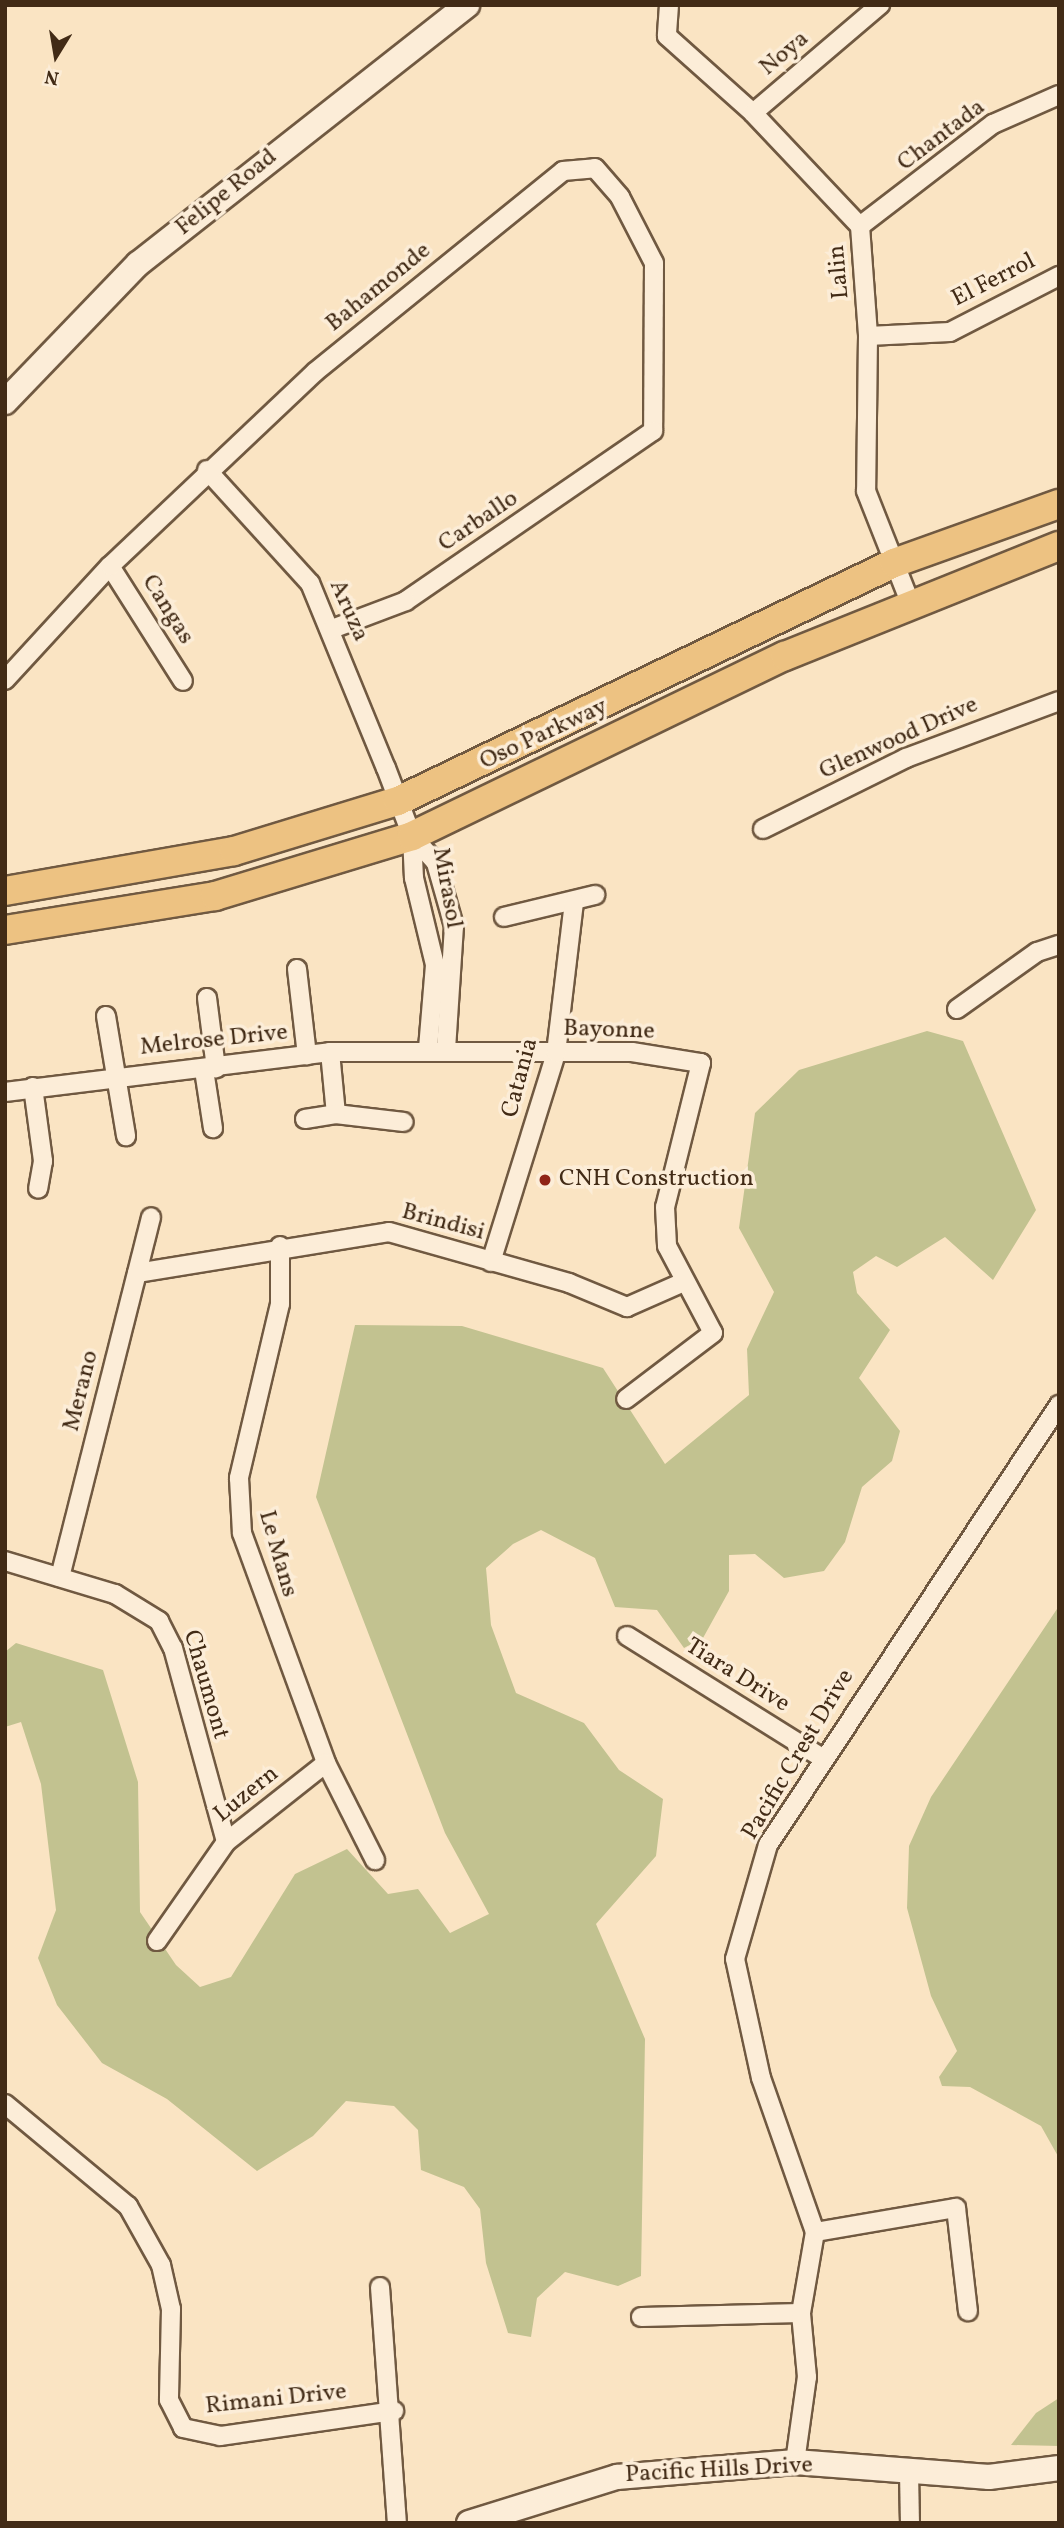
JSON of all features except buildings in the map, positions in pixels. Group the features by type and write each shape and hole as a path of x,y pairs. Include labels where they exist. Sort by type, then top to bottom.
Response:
{"main road":[{"name":"Felipe Road","path":"5,402 138,264 467,5"},
{"name":"Oso Parkway","path":"5,891 220,854 398,801 894,563 1059,504"},
{"name":"Oso Parkway","path":"5,930 215,896 412,836 910,602 1059,546"},
{"name":"Pacific Hills Drive","path":"469,2523 617,2477 795,2462 989,2477 1059,2468"}],"street":[{"name":"Noya","path":"752,113 880,5"},
{"name":"Lalin","path":"668,7 667,37 752,113 860,226 868,336 866,491 910,602"},
{"name":"Chantada","path":"860,226 993,124 1059,95"},
{"name":"Bahamonde","path":"5,680 110,566 207,470 425,282 576,167 594,168 620,197 654,263 655,418 645,439"},
{"name":"El Ferrol","path":"868,336 950,332 1059,276"},
{"name":"Carballo","path":"332,629 406,601 645,439"},
{"name":"Aruza","path":"207,470 310,583 332,629 398,801"},
{"name":"Cangas","path":"110,566 183,681"},
{"name":"Glenwood Drive","path":"763,829 905,758 1059,701"},
{"name":"Mirasol","path":"398,801 412,836 414,878 432,949 437,1049"},
{"name":"Mirasol","path":"412,836 436,863 453,947 437,1049"},
{"path":"504,917 595,895"},
{"name":"Catania","path":"491,1262 556,1053 573,902"},
{"path":"957,1009 1037,952 1059,944"},
{"name":"Mirasol","path":"432,949 453,947"},
{"path":"297,969 307,1055"},
{"path":"207,998 213,1128"},
{"path":"106,1016 119,1076 126,1136"},
{"name":"Bayonne","path":"437,1049 556,1053 632,1052 703,1065 665,1207 667,1246 684,1282"},
{"name":"Melrose Drive","path":"5,1091 119,1076 210,1069 330,1052 437,1049"},
{"path":"330,1052 336,1114"},
{"path":"33,1087 43,1161 38,1189"},
{"path":"305,1119 336,1114 404,1122"},
{"name":"Merano","path":"60,1577 151,1217"},
{"name":"Brindisi","path":"137,1273 280,1246 389,1232 627,1307 684,1282"},
{"name":"Le Mans","path":"280,1246 280,1304 237,1499 261,1592 326,1763 375,1860"},
{"path":"626,1399 713,1334 684,1282"},
{"name":"Pacific Crest Drive","path":"795,2462 807,2377 801,2313 815,2232 761,2078 735,1959 768,1846 821,1757 1059,1405"},
{"name":"Chaumont","path":"6,1565 60,1577 115,1594 159,1621 173,1648 226,1842"},
{"name":"Tiara Drive","path":"626,1636 821,1757"},
{"name":"Luzern","path":"157,1941 226,1842 326,1763"},
{"name":"Rimani Drive","path":"5,2104 128,2206 160,2265 171,2309 169,2400 183,2428 220,2436 394,2412"},
{"path":"815,2232 956,2207 968,2311"},
{"path":"380,2287 394,2412 397,2523"},
{"path":"641,2316 801,2313"},
{"path":"909,2472 911,2523"}],"green space":[{"path":"927,1031 963,1041 1036,1210 993,1280 945,1237 897,1267 876,1256 853,1272 857,1293 890,1330 859,1378 900,1431 892,1461 862,1487 845,1542 824,1571 784,1578 755,1554 729,1555 729,1591 703,1638 684,1648 657,1610 615,1607 595,1558 541,1530 513,1544 486,1568 491,1625 516,1693 584,1723 619,1770 663,1799 656,1856 596,1924 645,2039 641,2276 618,2286 565,2272 537,2298 531,2337 508,2333 486,2263 480,2209 464,2187 421,2170 418,2130 394,2106 346,2101 313,2136 257,2171 167,2099 102,2063 57,2005 38,1958 56,1910 41,1784 21,1722 5,1727 5,1652 16,1643 103,1670 138,1782 140,1912 176,1965 200,1987 231,1977 295,1874 347,1849 388,1894 418,1889 450,1933 489,1914 445,1833 316,1497 355,1325 462,1326 603,1368 665,1464 749,1395 747,1349 774,1292 739,1228 755,1113 799,1070"},
{"path":"1059,1606 1059,2158 1041,2126 970,2087 942,2086 939,2077 957,2051 931,1996 907,1908 909,1846 931,1797"},
{"path":"1059,2398 1059,2446 1011,2445 1036,2413"}],"place":[{"name":"CNH Construction","path":"545,1180"}]}
